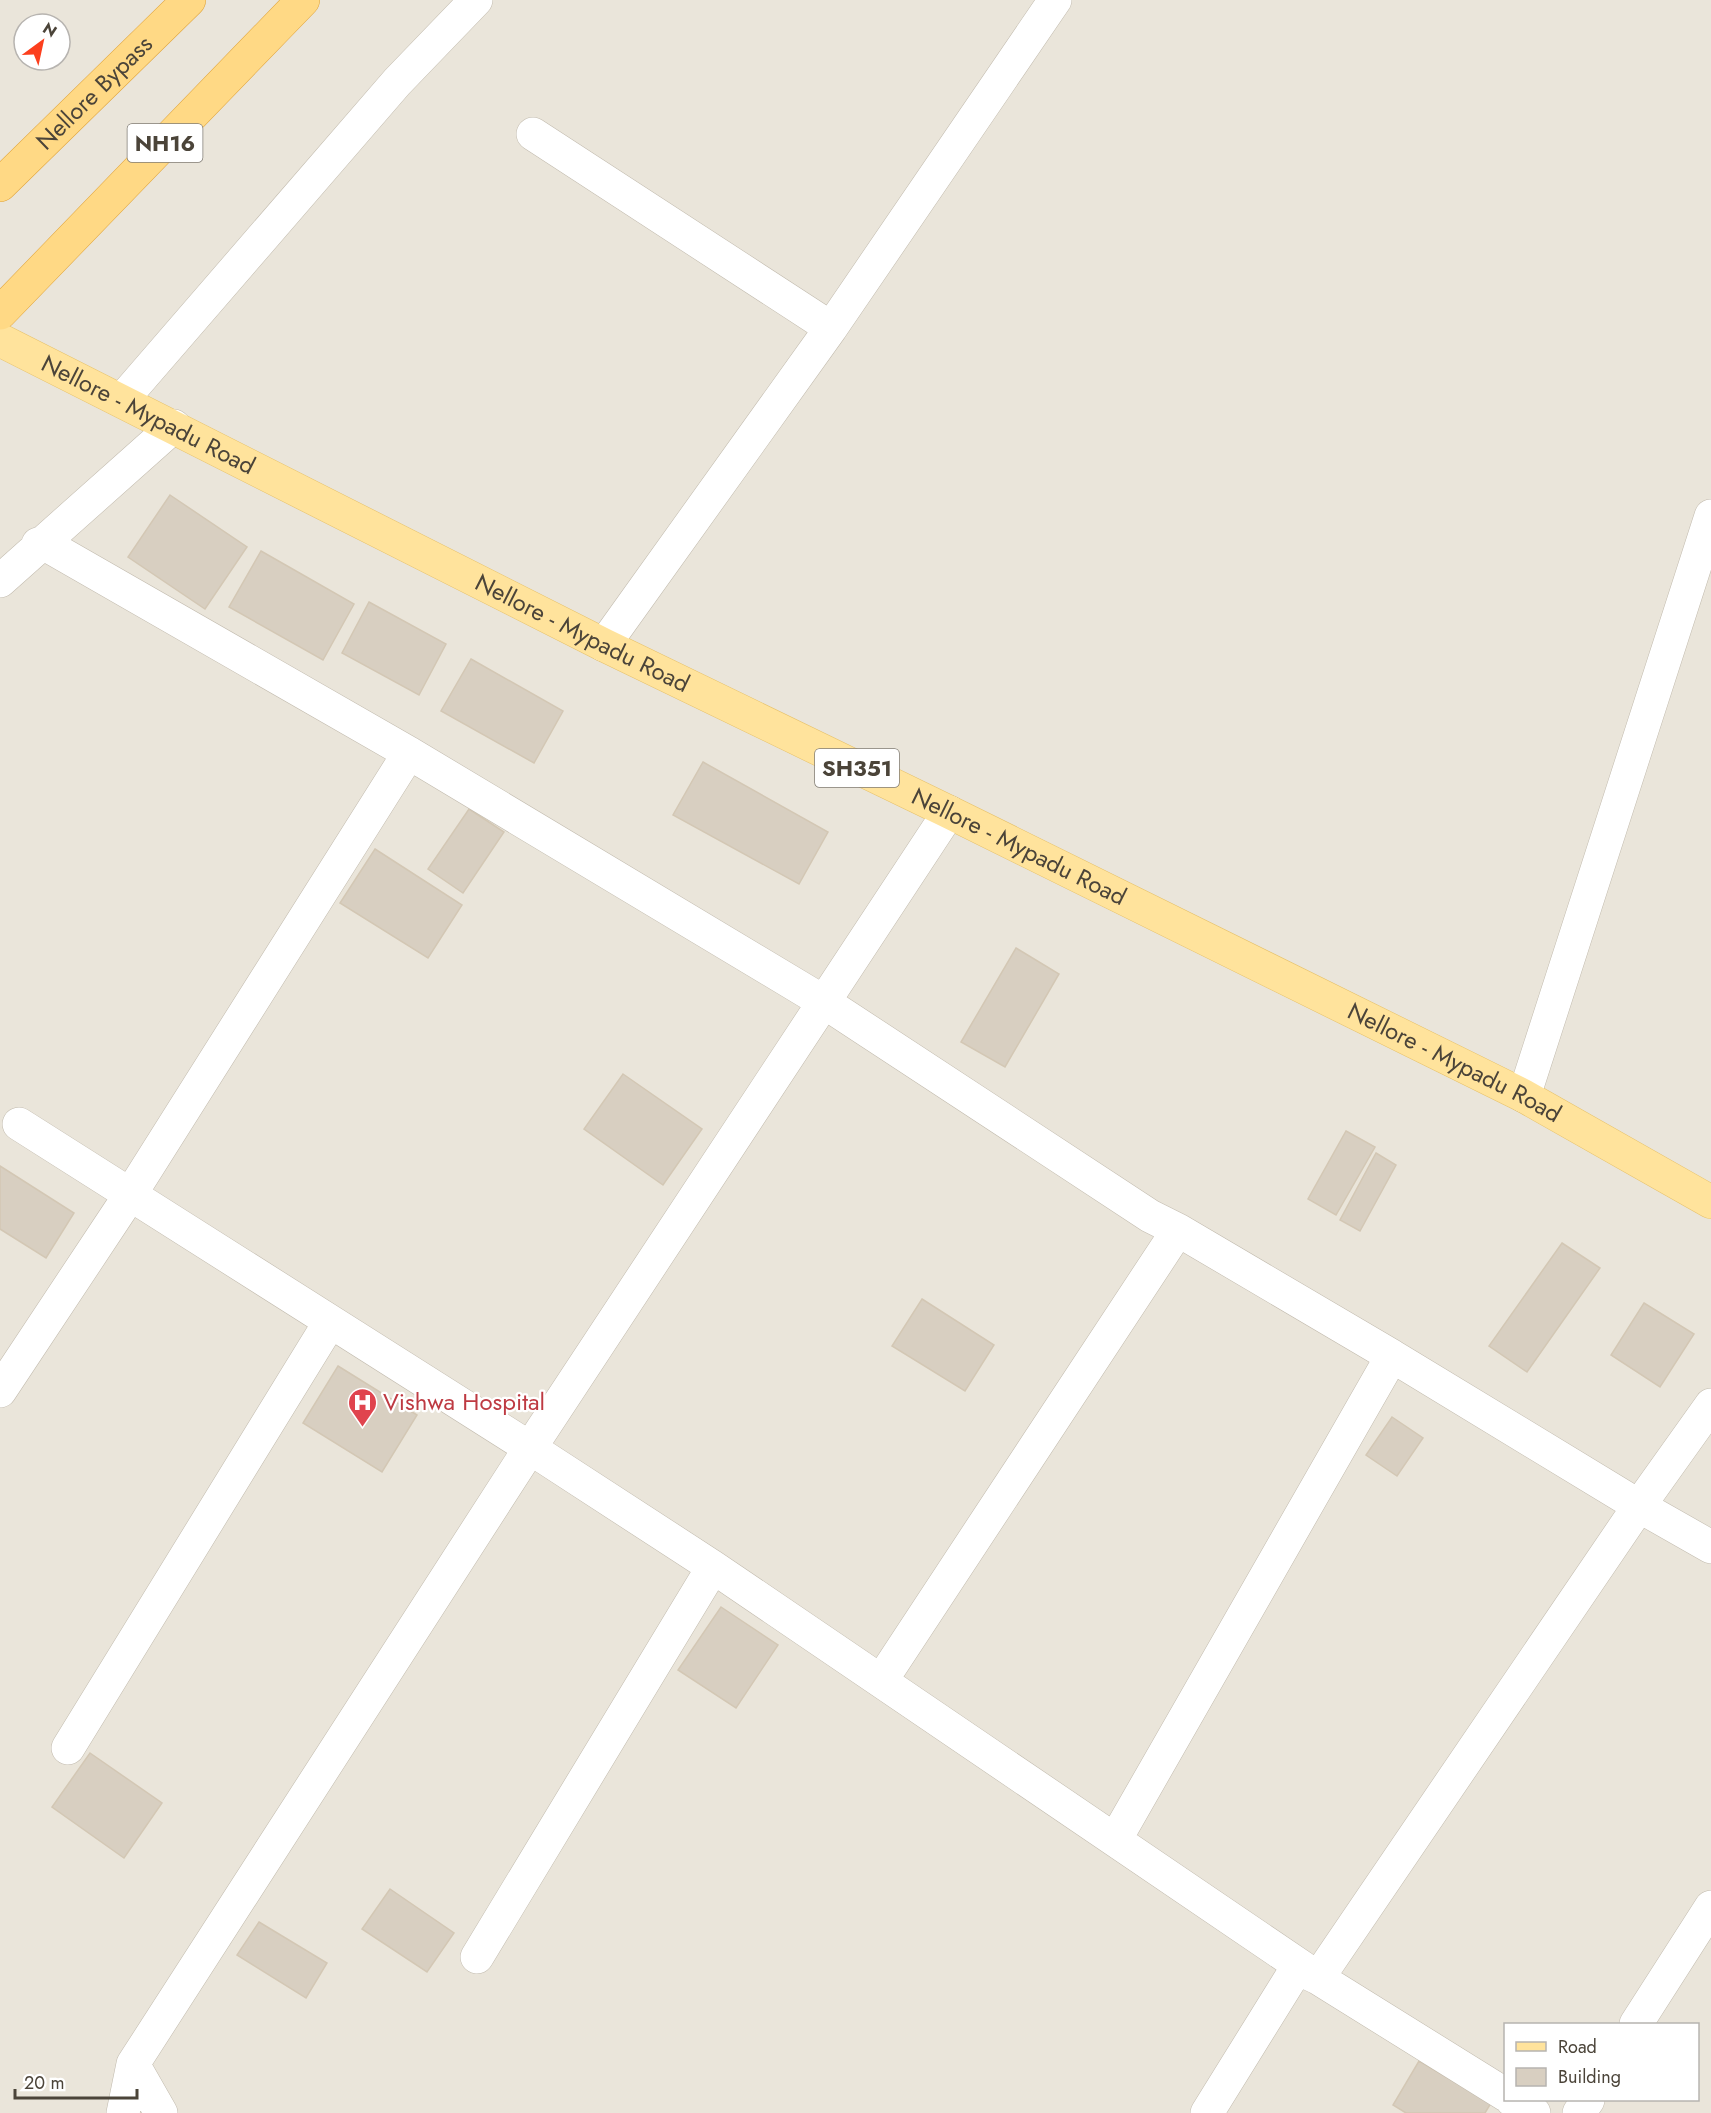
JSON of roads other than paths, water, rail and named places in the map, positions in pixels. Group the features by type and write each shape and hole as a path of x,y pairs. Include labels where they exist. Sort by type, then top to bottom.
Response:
{"highway":[{"name":"Nellore Bypass","path":"0,185 189,0"},
{"name":"NH16","path":"0,313 303,0"}],"main road":[{"name":"Nellore - Mypadu Road","path":"0,340 604,645 949,812 1524,1096 1711,1202"}],"street":[{"path":"122,400 397,82 476,0"},
{"path":"604,645 831,328 1055,0"},
{"path":"533,134 831,328"},
{"path":"0,581 174,426"},
{"path":"1524,1096 1711,516"},
{"path":"40,543 409,753 824,1002 1150,1216 1178,1230 1392,1356 1639,1506 1711,1547"},
{"path":"0,1391 130,1195 409,753"},
{"path":"123,2113 133,2064 531,1448 949,812"},
{"path":"19,1124 531,1448 713,1567 1318,1978 1504,2094"},
{"path":"881,1681 1178,1230"},
{"path":"68,1748 330,1322"},
{"path":"1115,1840 1392,1356"},
{"path":"1318,1978 1639,1506 1711,1405"},
{"path":"477,1957 713,1567"},
{"path":"1637,2023 1711,1907"},
{"path":"1207,2113 1297,1968 1318,1978"},
{"path":"133,2064 161,2113"},
{"path":"1514,2101 1534,2113"}],"place":[{"name":"Vishwa Hospital","path":"362,1428"}]}
